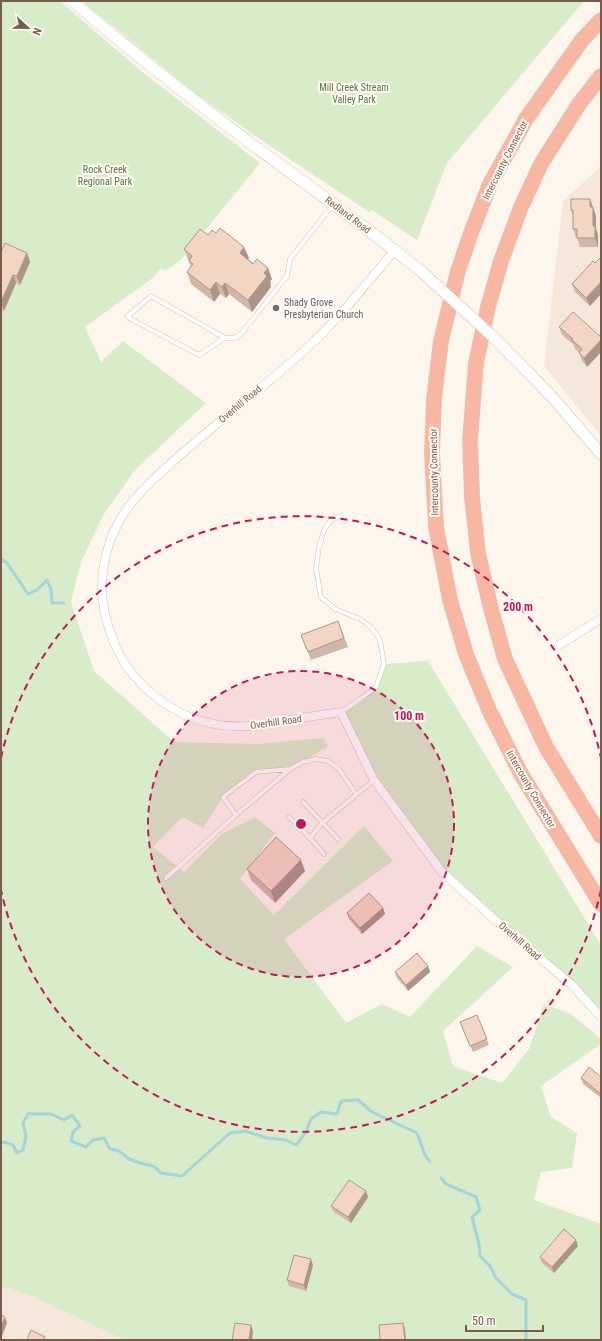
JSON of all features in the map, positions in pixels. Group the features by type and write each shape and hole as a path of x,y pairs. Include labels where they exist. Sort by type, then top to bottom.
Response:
{"highway":[{"name":"Intercounty Connector","path":"601,20 582,40 526,119 490,184 470,233 458,271 441,341 434,398 432,453 436,526 450,600 466,654 489,710 520,774 601,904"},
{"path":"601,76 579,104 541,164 521,207 502,260 488,307 476,363 470,440 472,498 478,552 490,605 505,659 546,747 601,836"}],"main road":[{"name":"Redland Road","path":"72,1 192,99 334,204 422,272 489,333 526,370 554,399 601,454"}],"street":[{"name":"Overhill Road","path":"395,250 350,304 306,348 204,434 139,493 119,520 106,553 103,571 103,605 112,638 126,666 149,692 177,712 189,717 228,726 252,726 341,712 374,780 442,872 493,918 573,986 601,1017"},
{"path":"559,645 601,619"}],"lane":[{"path":"225,338 199,355 128,317 150,296 225,338 234,338 241,334 287,276 290,259 334,204"},
{"path":"341,516 331,520 324,530 319,547 316,568 321,596 335,609 360,619 371,627 380,640 384,664 376,687 341,712"},
{"path":"166,878 290,769 303,762 316,758 328,761 338,768 356,794"},
{"path":"236,815 224,797 256,772 290,769"},
{"path":"310,838 322,823 374,780"},
{"path":"303,802 338,839"},
{"path":"289,817 324,854"}],"shaded area":[{"path":"601,166 601,436 544,366 563,201"},
{"path":"1,1281 124,1340 1,1340"}],"green space":[{"name":"Rock Creek Regional Park","path":"1,1 60,1 141,71 260,163 181,260 165,271 161,268 154,277 85,327 101,362 123,341 206,403 135,470 104,514 81,562 71,602 94,671 174,742 258,744 323,738 328,747 290,769 256,772 223,797 203,828 182,817 153,847 184,872 222,834 255,817 275,833 240,879 274,915 364,826 393,861 284,939 346,1023 382,1004 410,1017 477,946 513,967 443,1031 453,1066 502,1083 529,1049 544,1004 571,1014 601,1039 601,1044 541,1086 551,1117 577,1133 572,1168 541,1172 534,1200 601,1224 601,1340 124,1340 34,1297 1,1286"},
{"name":"Mill Creek Stream Valley Park","path":"82,1 584,1 447,163 417,240 372,210 369,212 261,140 195,93"},
{"path":"428,661 601,945 601,1017 442,872 374,780 341,712 376,687 384,664"}],"building":[{"path":"571,199 590,199 590,207 593,207 593,226 595,226 595,238 577,238 577,229 573,229 573,210 571,210"},
{"path":"220,228 244,247 240,253 253,264 257,259 268,268 264,273 267,276 248,300 225,283 222,287 216,282 210,290 187,272 193,264 189,261 192,256 184,249 200,229 208,235 212,230 216,233"},
{"path":"5,243 27,253 17,276 13,275 1,302 1,252"},
{"path":"601,257 601,282 586,298 572,284 593,261 595,263"},
{"path":"573,312 601,337 601,340 584,358 579,353 582,349 559,327"},
{"path":"338,621 344,638 308,652 301,635"},
{"path":"276,837 301,860 271,891 247,869"},
{"path":"369,893 383,908 360,928 347,913"},
{"path":"417,953 428,966 406,985 395,972"},
{"path":"477,1015 487,1039 470,1046 460,1022"},
{"path":"589,1067 601,1077 601,1094 581,1078"},
{"path":"349,1180 366,1191 348,1217 331,1206"},
{"path":"564,1229 576,1240 552,1267 540,1257"},
{"path":"294,1255 311,1259 304,1285 287,1280"},
{"path":"1,1315 5,1317 1,1327"},
{"path":"235,1323 251,1325 249,1340 232,1340"},
{"path":"403,1323 405,1340 380,1340 379,1325"},
{"path":"31,1330 45,1337 45,1340 27,1340"}],"waterway":[{"path":"1,559 7,563 28,594 37,590 47,580 51,589 52,603 64,603"},
{"path":"1,1143 4,1142 13,1145 17,1153 23,1150 26,1136 23,1123 28,1114 51,1114 64,1120 72,1115 80,1126 73,1132 71,1141 86,1147 93,1140 104,1138 110,1149 119,1151 129,1159 154,1166 161,1173 182,1176 230,1133 245,1131 267,1138 286,1140 296,1145 306,1132 311,1119 321,1112 337,1114 341,1101 358,1100 372,1112 417,1133 425,1155 430,1162"},
{"path":"441,1178 446,1184 476,1197 480,1210 472,1217 479,1244 480,1256 490,1266 496,1278 512,1294 526,1300 526,1340"}],"place":[{"name":"Shady Grove Presbyterian Church","path":"276,308"}]}
